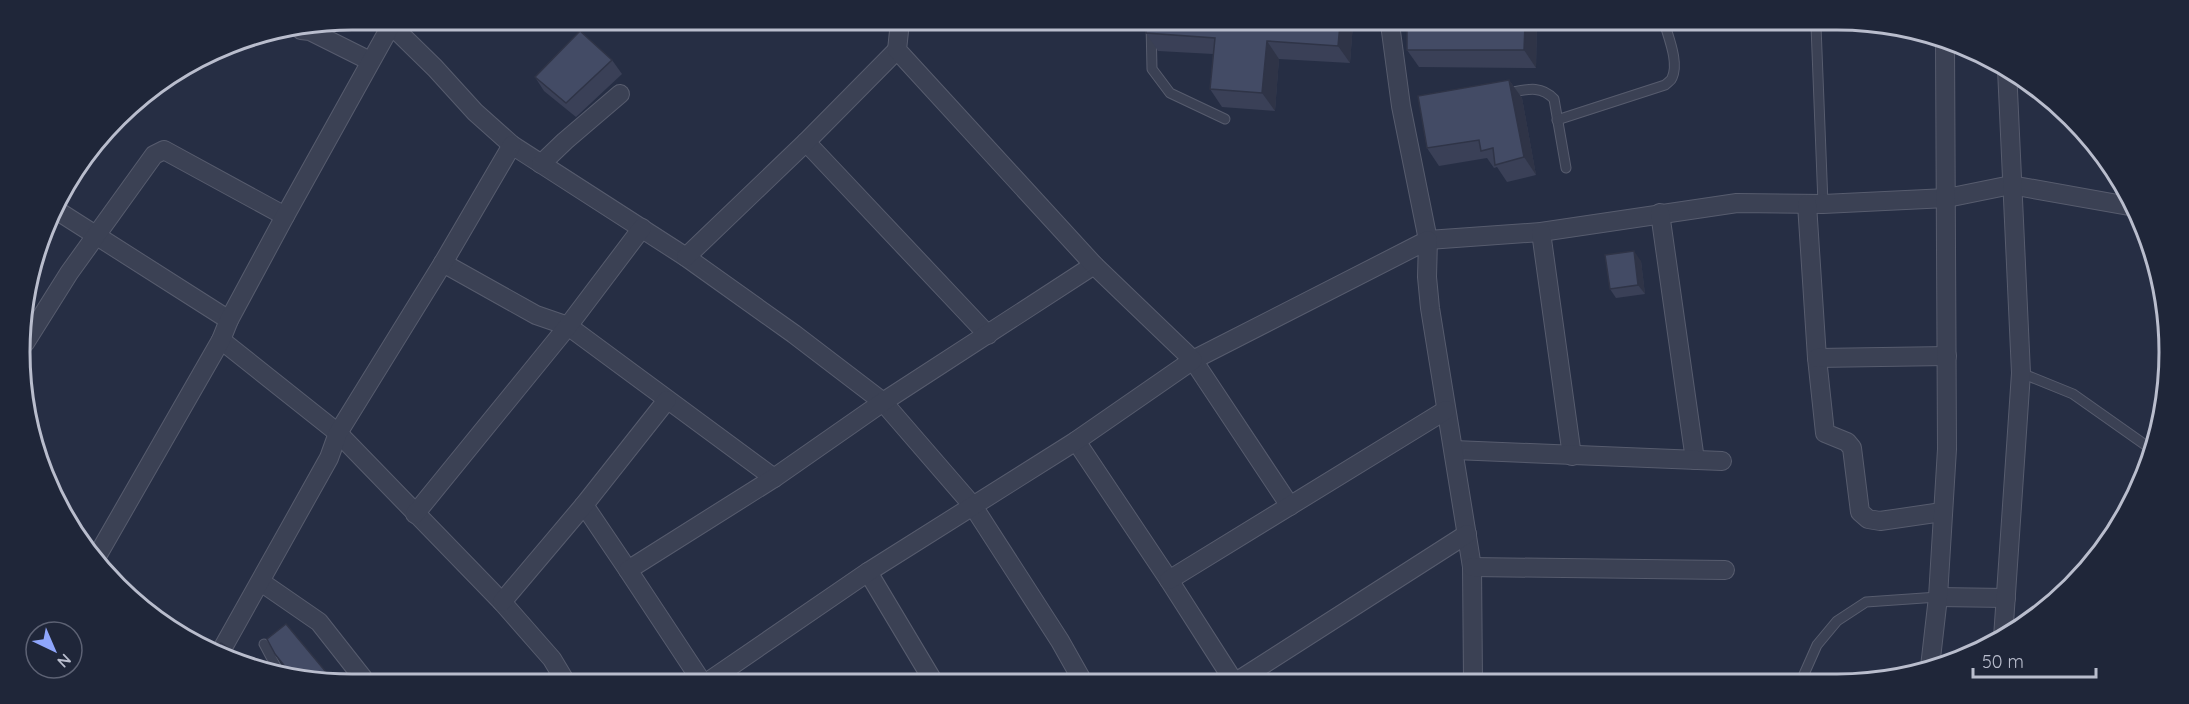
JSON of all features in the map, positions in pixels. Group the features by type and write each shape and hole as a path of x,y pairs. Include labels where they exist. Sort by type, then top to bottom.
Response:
{"street":[{"path":"100,551 220,340 387,30"},
{"path":"399,30 475,112 512,145 686,257 794,334 883,402 973,506 1060,641 1079,674"},
{"path":"686,257 806,142 897,50 899,30"},
{"path":"1391,30 1401,106 1428,240 1427,277 1430,308 1472,567 1473,674"},
{"path":"313,33 370,61"},
{"path":"1931,660 1938,597 1947,449 1945,49"},
{"path":"897,50 1094,265 1193,360 1290,506"},
{"path":"2004,627 2020,373 2007,79"},
{"path":"541,164 620,94"},
{"path":"806,142 988,335"},
{"path":"224,647 329,458 338,433 443,263 512,145"},
{"path":"31,332 69,273 154,155 164,150 285,216"},
{"path":"719,674 868,572 1077,441 1193,360 1428,240 1541,232 1737,203 1815,204 1947,198 2011,185 2123,205"},
{"path":"1815,204 1817,358 1825,433 1847,442 1852,448 1860,513 1868,519 1880,521 1942,512"},
{"path":"62,213 229,320"},
{"path":"1660,213 1695,460"},
{"path":"415,514 568,326 642,228"},
{"path":"1541,232 1572,456"},
{"path":"443,263 536,315 568,326 774,478"},
{"path":"628,570 774,478 883,402 1094,265"},
{"path":"220,340 338,433 502,602 552,659 561,674"},
{"path":"1817,358 1947,356"},
{"path":"502,602 584,505 666,400"},
{"path":"1169,580 1446,410"},
{"path":"1077,441 1229,674"},
{"path":"1454,450 1722,461"},
{"path":"584,505 697,674"},
{"path":"1248,674 1467,534"},
{"path":"1472,567 1725,570"},
{"path":"868,572 928,674"},
{"path":"261,582 319,622 360,674"},
{"path":"1938,597 2006,598"}],"lane":[{"path":"1151,30 1152,69 1170,93 1225,119"},
{"path":"1557,120 1665,85 1672,78 1674,67 1666,30"},
{"path":"1815,204 1816,30"},
{"path":"1492,95 1536,89 1547,92 1554,99 1566,168"},
{"path":"2020,373 2073,394 2145,445"},
{"path":"1804,674 1817,645 1837,621 1866,603 1938,597"},
{"path":"264,644 275,664"}],"building":[{"path":"1146,30 1339,30 1338,46 1267,41 1262,93 1210,89 1215,38 1146,33"},
{"path":"1407,30 1525,30 1524,50 1407,50"},
{"path":"580,31 612,60 566,103 535,77"},
{"path":"1509,80 1524,157 1495,165 1493,148 1481,151 1479,140 1427,148 1418,96"},
{"path":"1634,251 1638,285 1610,289 1605,255"},
{"path":"286,624 326,673 285,667 267,639"}]}
